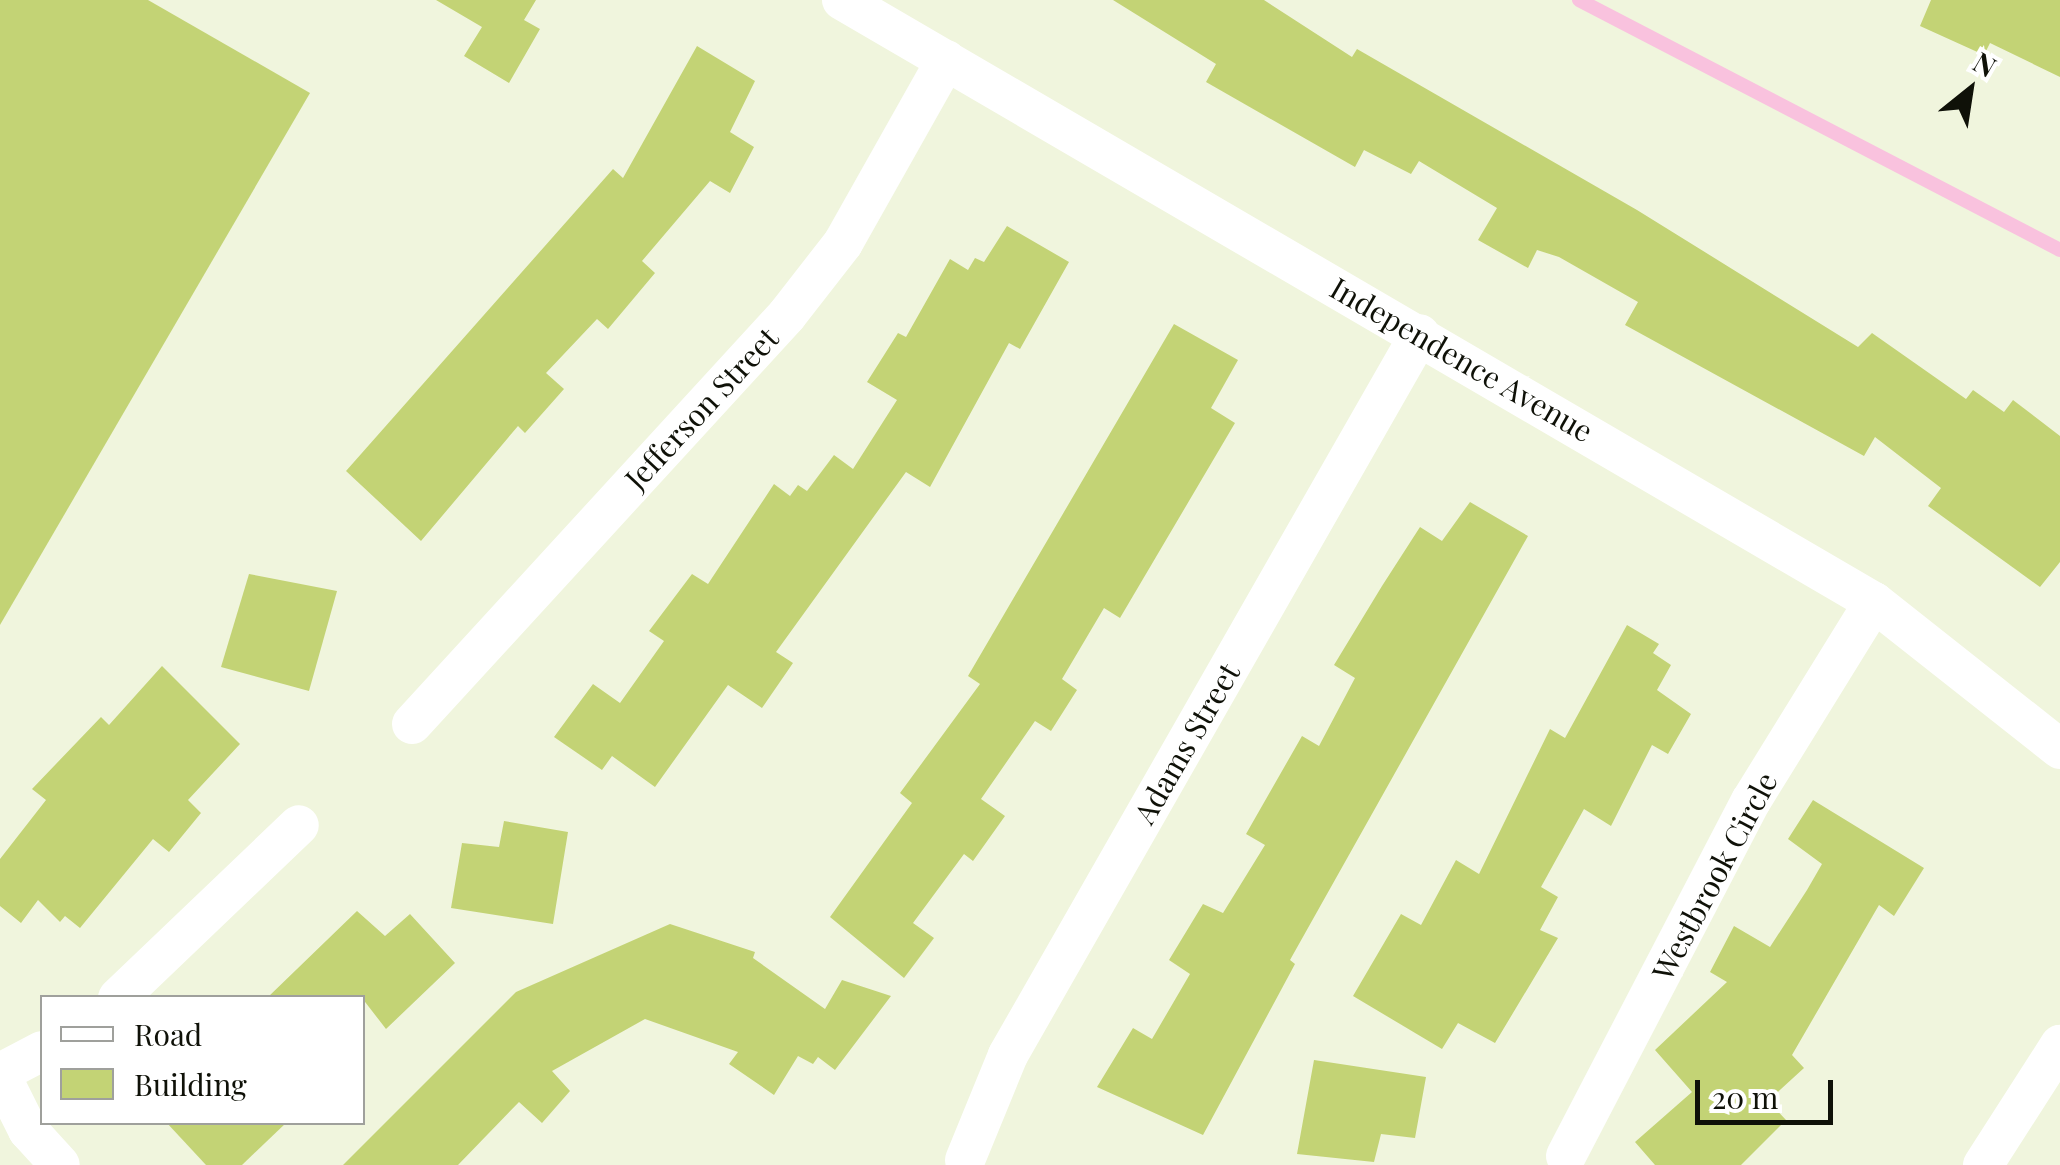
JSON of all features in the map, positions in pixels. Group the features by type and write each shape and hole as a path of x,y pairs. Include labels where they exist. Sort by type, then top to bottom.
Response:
{"street":[{"name":"Independence Avenue","path":"842,0 1874,602 2060,750"},
{"name":"Jefferson Street","path":"412,724 787,315 843,243 946,60"},
{"name":"Adams Street","path":"965,1160 1008,1055 1420,334"},
{"name":"Westbrook Circle","path":"1566,1156 1751,801 1874,602"},
{"path":"121,995 299,825"},
{"path":"1983,1165 2059,1048"},
{"path":"40,1052 0,1074 28,1130 60,1165"}],"building":[{"path":"0,0 148,0 310,93 0,625"},
{"path":"436,0 536,0 524,20 540,29 509,83 464,56 482,27"},
{"path":"1113,0 1264,0 1352,57 1357,49 1637,210 1858,347 1872,333 1966,399 1973,390 2004,412 2013,400 2060,436 2060,562 2040,587 1928,506 1941,488 1875,437 1864,456 1625,325 1638,302 1559,257 1537,250 1528,268 1478,240 1497,208 1419,161 1411,174 1364,150 1355,167 1206,82 1216,64"},
{"path":"1931,0 2060,0 2060,77 1990,43 1984,55 1920,26"},
{"path":"697,46 755,81 730,132 754,147 730,193 710,181 642,261 655,273 608,329 597,319 546,373 564,389 525,433 518,426 421,541 346,471 613,169 623,178"},
{"path":"1007,226 1069,262 1020,349 1009,343 930,487 906,472 776,652 793,663 762,708 728,685 655,787 612,756 602,770 554,737 593,684 620,703 664,641 649,631 692,574 708,584 774,484 790,496 798,485 807,491 834,455 853,469 897,400 867,382 898,333 906,337 950,259 968,270 975,258 984,262"},
{"path":"1174,324 1238,360 1211,408 1235,423 1120,618 1104,608 1062,679 1077,690 1051,731 1035,721 981,799 1005,816 973,861 964,854 913,923 934,938 904,978 830,917 912,803 900,793 980,684 968,676"},
{"path":"1470,502 1528,536 1290,960 1295,964 1203,1135 1097,1087 1133,1028 1152,1039 1190,974 1169,960 1203,904 1223,913 1265,845 1246,834 1302,736 1319,746 1355,678 1334,665 1382,586 1420,527 1442,541"},
{"path":"249,574 337,591 309,691 221,667"},
{"path":"1627,625 1659,644 1653,653 1671,665 1657,690 1691,714 1668,754 1652,745 1611,826 1584,809 1541,887 1558,897 1540,930 1558,938 1495,1043 1458,1023 1442,1049 1353,996 1401,914 1421,925 1456,860 1479,874 1550,729 1565,738"},
{"path":"162,666 240,744 188,800 201,813 169,852 153,839 80,928 65,916 60,922 38,900 21,923 0,906 0,859 46,800 32,789 101,717 109,725"},
{"path":"1813,800 1924,868 1894,916 1879,905 1792,1055 1804,1068 1768,1101 1786,1120 1741,1165 1655,1165 1635,1142 1692,1092 1655,1050 1727,982 1710,972 1734,926 1770,947 1807,890 1822,864 1788,839"},
{"path":"504,821 568,832 553,924 451,908 462,843 499,847"},
{"path":"357,911 385,936 410,914 455,963 386,1029 365,1002 365,995 270,995"},
{"path":"670,924 755,952 753,958 825,1009 842,980 891,996 835,1070 818,1057 813,1064 798,1056 774,1095 729,1064 738,1052 645,1019 552,1071 570,1091 542,1123 519,1102 458,1165 343,1165 516,992"},
{"path":"1314,1060 1426,1077 1415,1138 1381,1134 1374,1162 1297,1154"},
{"path":"169,1125 284,1125 242,1165 206,1165"}],"waterway":[{"path":"1579,0 2060,250"}]}
